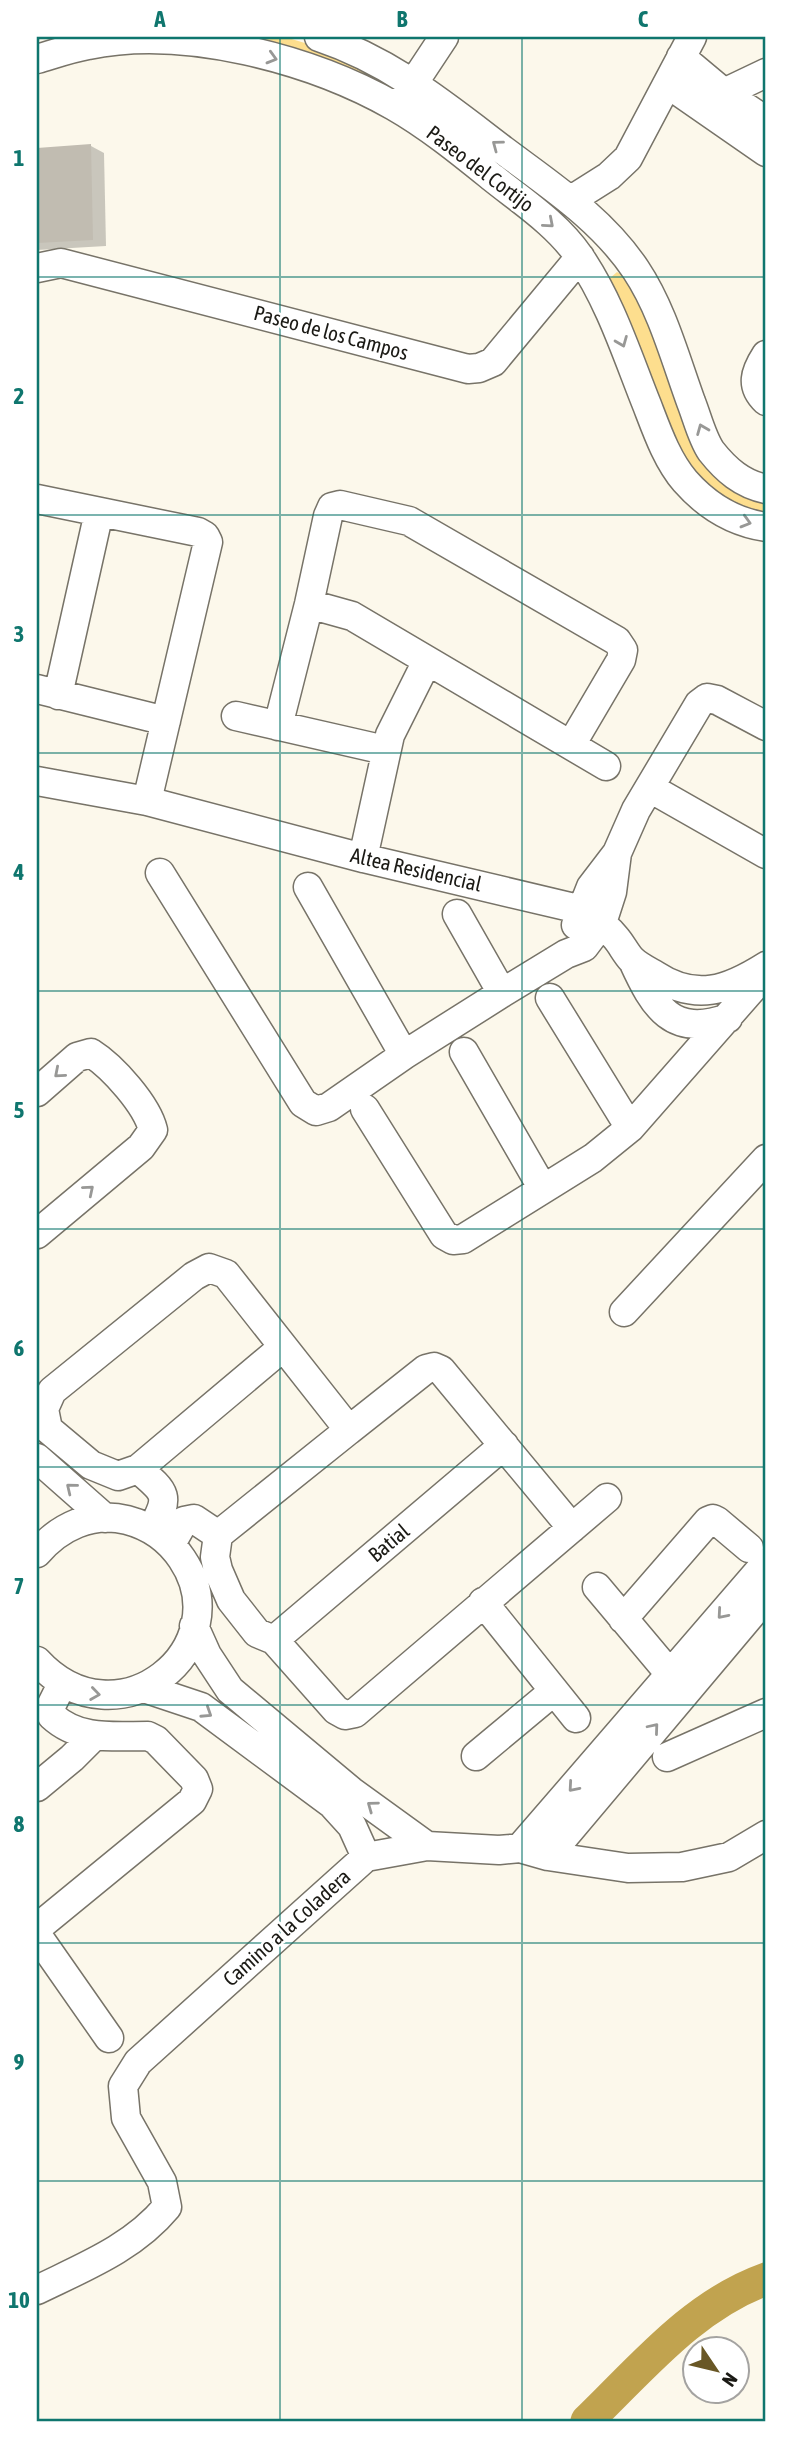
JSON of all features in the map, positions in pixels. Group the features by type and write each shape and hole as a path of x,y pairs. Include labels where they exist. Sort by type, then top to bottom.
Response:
{"street":[{"name":"Paseo del Cortijo","path":"319,37 366,55 414,84 571,200 605,230 638,272 654,304 709,449 731,473 751,486 766,489"},
{"path":"397,107 444,37"},
{"name":"Paseo del Cortijo","path":"37,59 90,44 152,39 193,41 234,47 301,66 360,88 397,107 470,160 564,237 587,269 610,311 666,449 684,480 726,515 746,524 766,527"},
{"path":"571,200 609,176 628,158 688,42 724,93 766,121"},
{"path":"724,93 766,73"},
{"path":"668,84 766,152"},
{"name":"Paseo de los Campos","path":"37,268 61,263 468,369 480,368 493,362 587,269 623,252"},
{"path":"766,355 755,379 757,390 766,401"},
{"path":"37,499 198,532 205,536 208,542 146,801"},
{"path":"278,726 328,516 332,507 340,505 410,521 617,641 623,650 621,660 571,745"},
{"path":"99,512 48,692 166,721"},
{"path":"309,604 352,616 606,766"},
{"path":"363,858 385,750 427,661"},
{"path":"160,873 303,1103 316,1111 329,1107 404,1055 502,993 566,954 584,947 592,916 612,892 617,853 636,810 699,704 707,698 718,700 766,726"},
{"path":"236,716 385,750"},
{"name":"Altea Residencial","path":"37,780 146,801 592,916"},
{"path":"650,788 766,854"},
{"path":"308,887 404,1055"},
{"path":"457,914 502,993"},
{"path":"592,916 615,937 633,961 648,995 661,1010 682,1023 701,1025 728,1018"},
{"path":"633,961 674,986 692,991 711,991"},
{"path":"668,1086 682,1023 694,1005 711,991 747,978 766,965"},
{"path":"365,1109 444,1235 453,1240 463,1239 593,1158 630,1128 766,973"},
{"path":"550,998 630,1128"},
{"path":"464,1052 543,1189"},
{"path":"37,1092 77,1057 91,1053 104,1062 149,1116 153,1130 141,1147 37,1234"},
{"path":"624,1312 766,1159"},
{"path":"282,1348 138,1469 118,1476 91,1465 48,1429 44,1409 52,1391 194,1276 209,1268 226,1274 349,1430"},
{"path":"572,1528 441,1370 434,1367 426,1370 218,1535 215,1557 231,1600 257,1633 274,1640 336,1710 345,1715 355,1713 483,1602 572,1528 607,1498"},
{"name":"Batial","path":"274,1640 504,1445"},
{"path":"37,1458 105,1518"},
{"path":"138,1469 164,1494 161,1537"},
{"path":"37,1553 59,1532 89,1520 105,1518 137,1523 161,1537 185,1564 192,1578 196,1602 194,1626 189,1641 171,1668 144,1688 128,1693 103,1695 78,1691 46,1676"},
{"path":"161,1537 184,1521 194,1519 218,1535"},
{"path":"548,1856 668,1688 758,1555 717,1521 708,1521 623,1619"},
{"path":"597,1587 623,1619 668,1688"},
{"path":"520,1848 668,1688 766,1597"},
{"path":"483,1602 576,1718"},
{"path":"194,1626 207,1655 230,1689 351,1791 427,1846"},
{"path":"37,1928 192,1801 198,1789 194,1779 156,1740 148,1736 93,1737 61,1725 52,1716 46,1676"},
{"path":"144,1688 201,1707 332,1804 352,1826 366,1857"},
{"path":"476,1755 554,1691"},
{"path":"667,1757 766,1713"},
{"path":"37,1787 93,1737"},
{"name":"Camino a la Coladera","path":"37,2290 122,2248 151,2227 167,2207 162,2182 126,2118 122,2085 138,2062 366,1857 427,1846 499,1850 520,1848 548,1856 628,1868 682,1867 729,1857 766,1835"},
{"path":"37,1935 109,2038"}],"shaded area":[{"path":"209,37 285,37 380,71 390,86 379,89"},
{"path":"617,272 632,280 686,420 766,499 766,517 751,516 687,472 607,291 609,279"}],"building":[{"path":"91,144 93,240 37,243 37,148"}],"waterway":[{"path":"587,2421 669,2340 715,2305 766,2279"}]}
